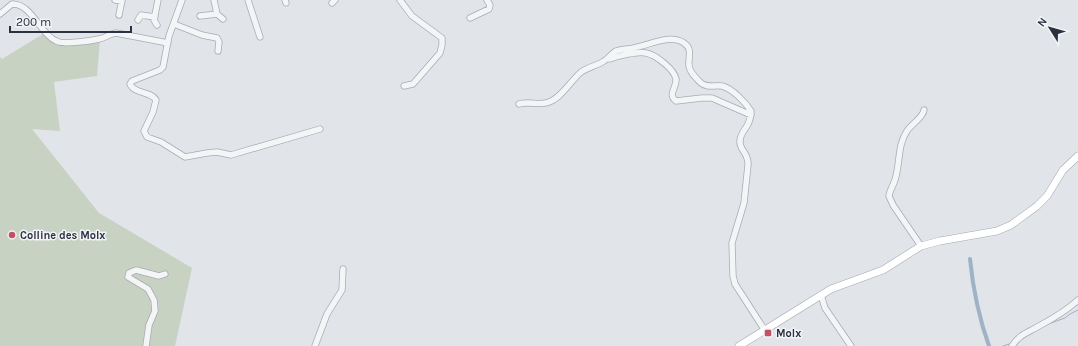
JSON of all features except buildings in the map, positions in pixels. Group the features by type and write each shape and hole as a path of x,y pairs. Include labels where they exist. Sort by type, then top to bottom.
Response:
{"main road":[{"path":"739,346 764,329 837,286 883,270 921,246 940,241 997,231 1011,225 1037,206 1047,196 1063,170 1078,156"}],"street":[{"path":"115,0 122,1 119,15"},
{"path":"157,26 154,20 158,0"},
{"path":"182,0 168,43 162,68 132,81 130,84 132,88 152,96 156,100 153,112 144,131 144,134 150,140 161,142 181,156 185,157 217,152 232,155 320,129"},
{"path":"214,0 217,14 223,20"},
{"path":"248,0 260,37"},
{"path":"400,0 412,16 442,38 440,53 413,84 404,86"},
{"path":"470,18 489,8 490,5 487,0"},
{"path":"0,14 12,4 20,5 29,12 50,37 61,42 98,39 116,33 168,43"},
{"path":"200,16 217,14"},
{"path":"138,20 141,15 155,17"},
{"path":"174,24 202,35 217,38 219,42 218,51"},
{"path":"519,104 530,102 542,104 551,102 582,72 605,60 616,52 662,40 682,42 689,49 689,66 693,75 703,84 708,86 723,86 747,105 751,111 749,123 740,140 741,147 748,159 748,165 744,203 732,243 733,276 735,284 764,329"},
{"path":"605,60 615,57 646,53 667,65 674,74 676,84 672,95 673,99 676,101 712,98 751,115"},
{"path":"921,246 893,205 889,196 896,177 902,139 910,126 923,114 924,110"},
{"path":"315,346 327,314 342,290 343,269"},
{"path":"146,346 149,325 155,311 154,300 148,289 128,277 128,273 136,270 159,276 165,274"},
{"path":"821,295 825,308 851,346"},
{"path":"1012,346 1020,336 1039,326 1078,300"}],"green space":[{"path":"43,34 56,45 100,40 97,76 54,82 60,131 32,129 99,213 192,268 175,346 0,346 0,57 2,59"}],"waterway":[{"path":"970,259 977,303 989,346"},
{"path":"1048,324 1065,318 1078,310"},
{"path":"1019,341 1035,331"},
{"path":"1003,346 1009,344"}],"place":[{"name":"Colline des Molx","path":"12,235"},
{"name":"Molx","path":"768,333"}]}
